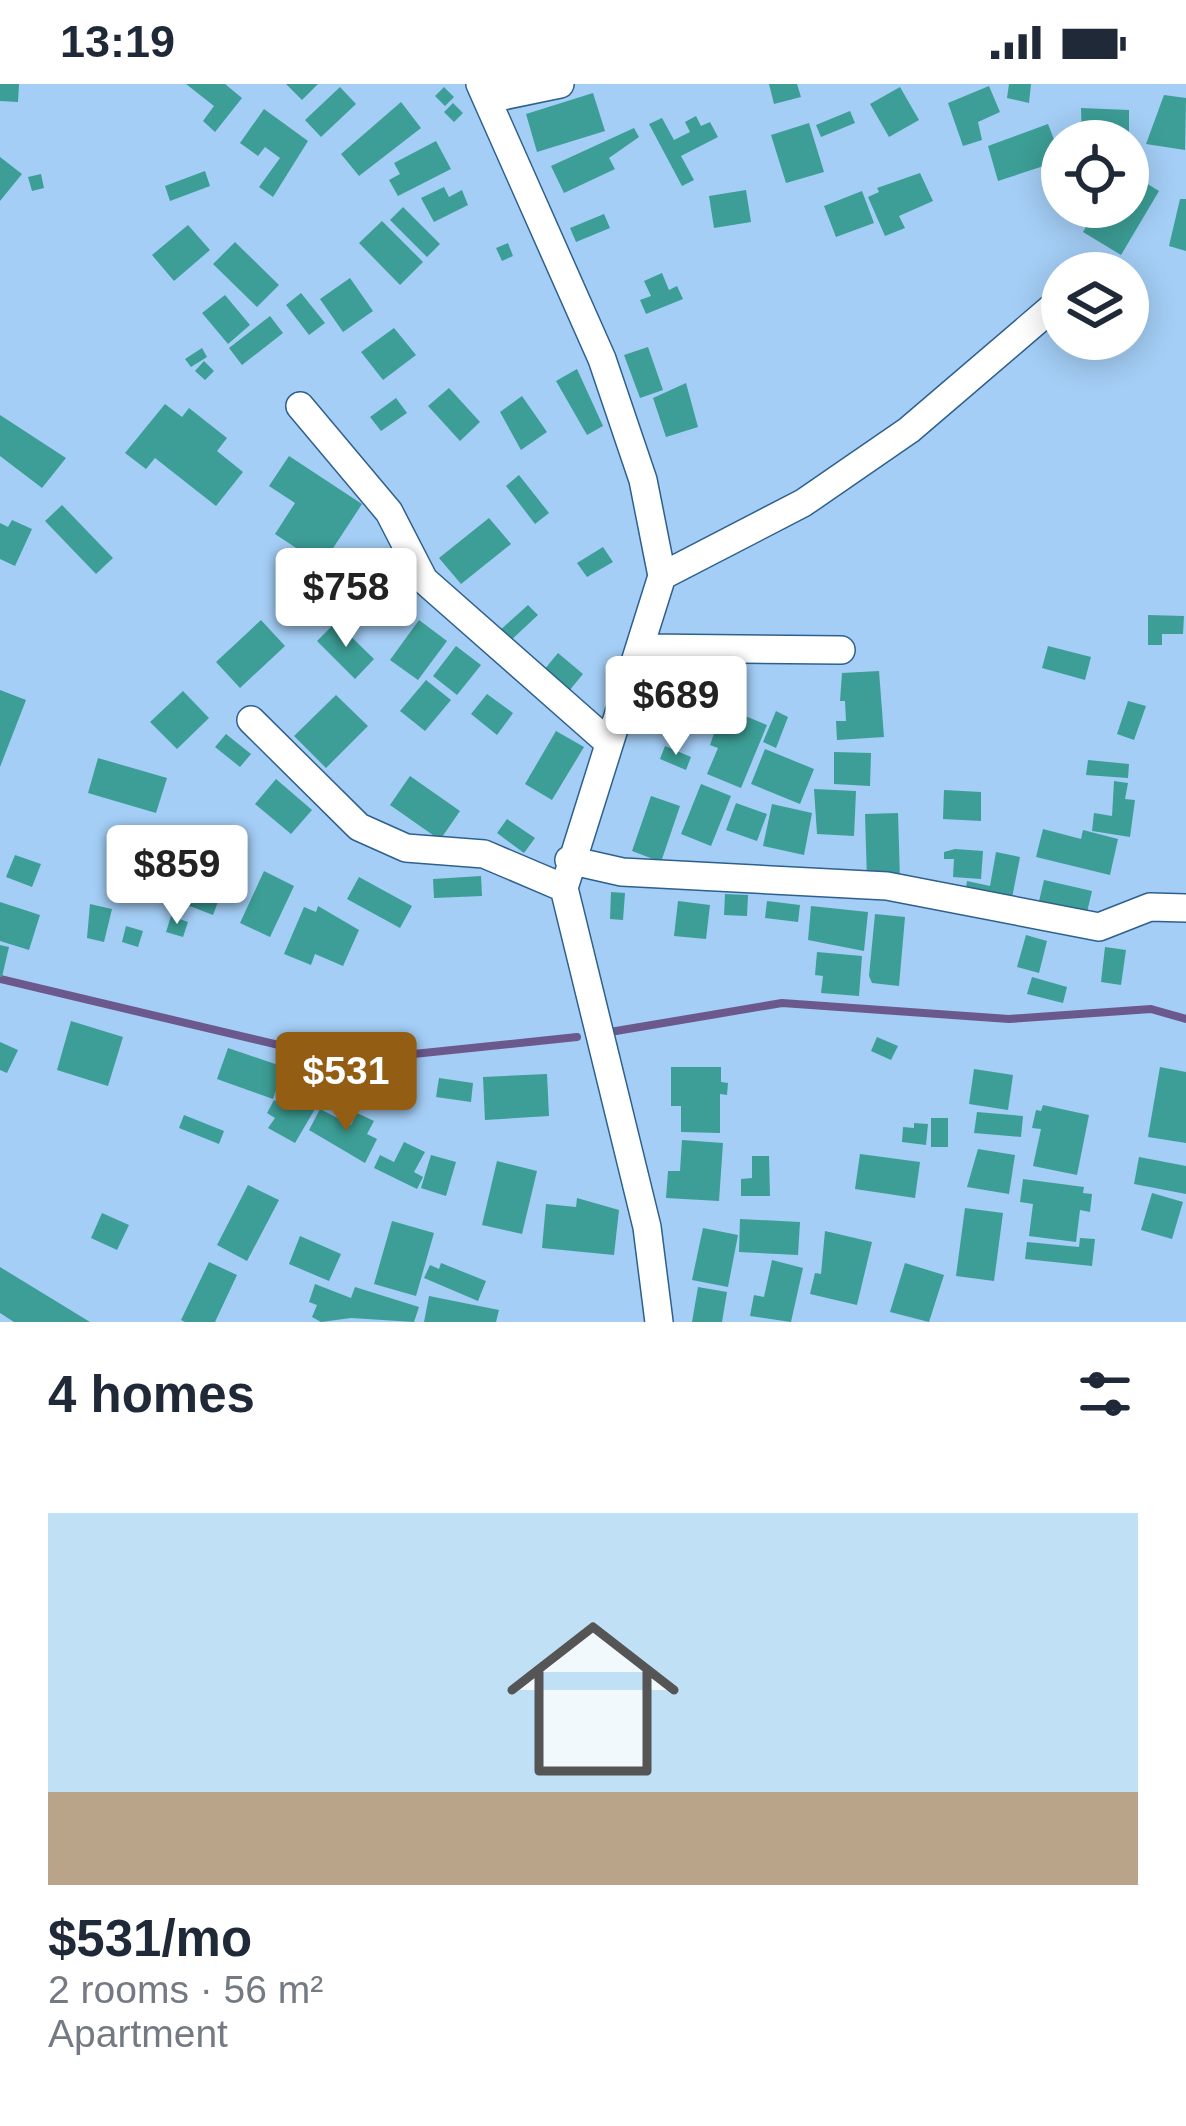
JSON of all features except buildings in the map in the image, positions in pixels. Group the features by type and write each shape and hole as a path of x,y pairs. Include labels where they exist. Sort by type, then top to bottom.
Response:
{"street":[{"path":"560,84 484,92 602,359 643,480 662,576 567,874 647,1227 659,1322"},
{"path":"662,576 802,503 909,430 1041,317"},
{"path":"299,406 389,512 424,580 609,743"},
{"path":"641,648 841,650"},
{"path":"250,720 358,826 406,848 484,854 567,874 622,872 887,886 1099,927 1150,908 1186,908"}],"waterway":[{"path":"0,979 346,1061 577,1037"},
{"path":"610,1032 782,1003 1009,1019 1151,1009 1186,1019"}]}
